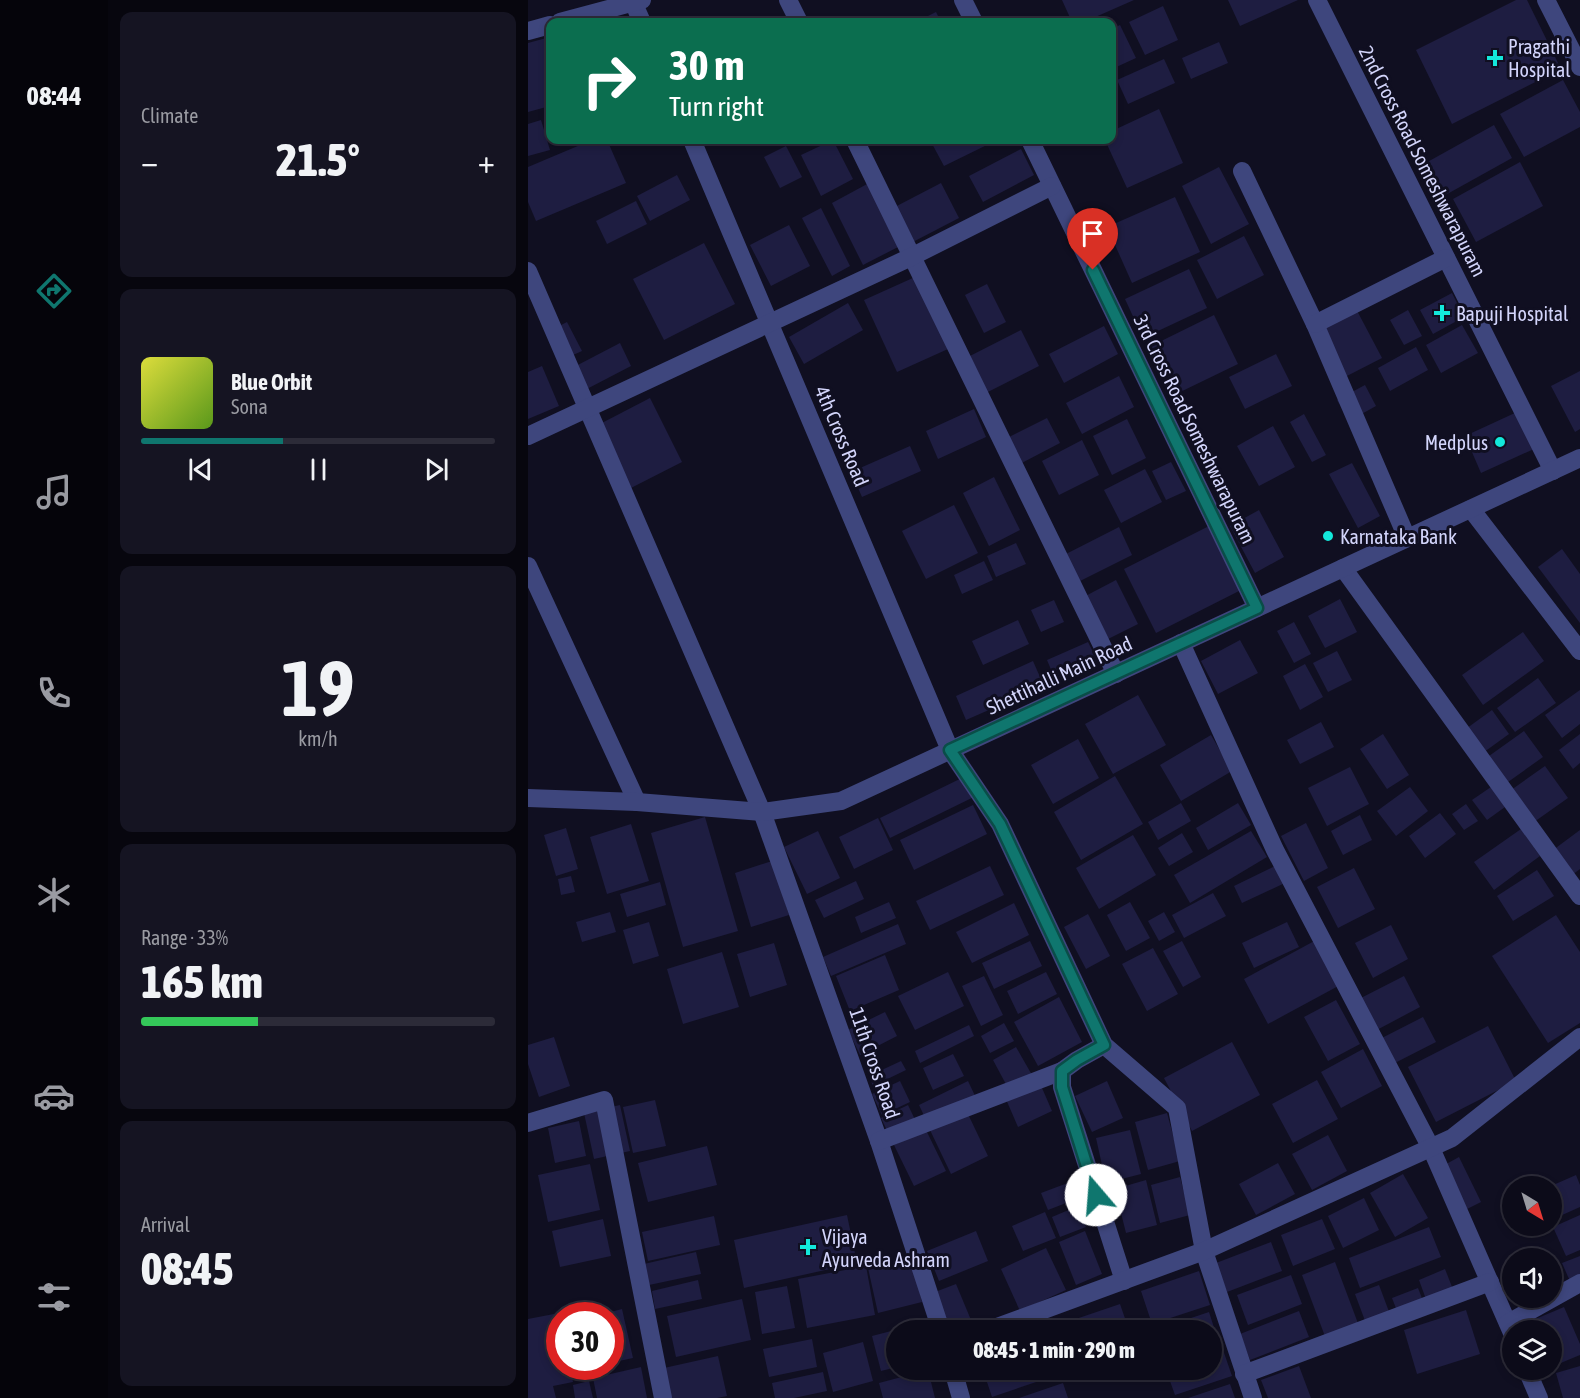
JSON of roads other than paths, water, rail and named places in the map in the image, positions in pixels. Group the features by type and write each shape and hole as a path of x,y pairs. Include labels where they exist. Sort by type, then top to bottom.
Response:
{"street":[{"path":"788,0 797,18"},
{"path":"963,0 972,18"},
{"name":"2nd Cross Road Someshwarapuram","path":"1317,0 1553,471"},
{"path":"1546,0 1580,67"},
{"path":"575,18 638,1 641,18"},
{"path":"528,31 546,26"},
{"name":"4th Cross Road","path":"694,144 950,750 1000,824 1104,1045"},
{"path":"857,144 1116,674"},
{"name":"3rd Cross Road Someshwarapuram","path":"1032,144 1257,608"},
{"path":"1242,171 1315,324 1407,538"},
{"path":"528,436 911,257 1052,186"},
{"path":"1315,324 1446,258"},
{"name":"11th Cross Road","path":"528,271 762,812 879,1141 938,1320"},
{"name":"Shettihalli Main Road","path":"528,798 637,802 762,812 841,801 1580,458"},
{"path":"1471,509 1580,651"},
{"path":"528,566 637,802"},
{"path":"1343,568 1580,896"},
{"path":"1181,644 1275,850 1431,1148 1507,1320"},
{"path":"1017,1320 1204,1251 1452,1138 1580,1037"},
{"path":"879,1141 1062,1071 1104,1045 1177,1108 1204,1251 1252,1398"},
{"path":"1062,1071 1062,1087 1124,1281"},
{"path":"528,1123 604,1100 663,1398"},
{"path":"1244,1374 1490,1282"},
{"path":"1522,1320 1580,1283"},
{"path":"956,1380 961,1398"},
{"path":"1531,1380 1539,1398"}],"place":[{"name":"Pragathi Hospital","path":"1495,58"},
{"name":"Bapuji Hospital","path":"1442,313"},
{"name":"Medplus","path":"1500,442"},
{"name":"Karnataka Bank","path":"1328,536"},
{"name":"Vijaya Ayurveda Ashram","path":"808,1247"}]}
